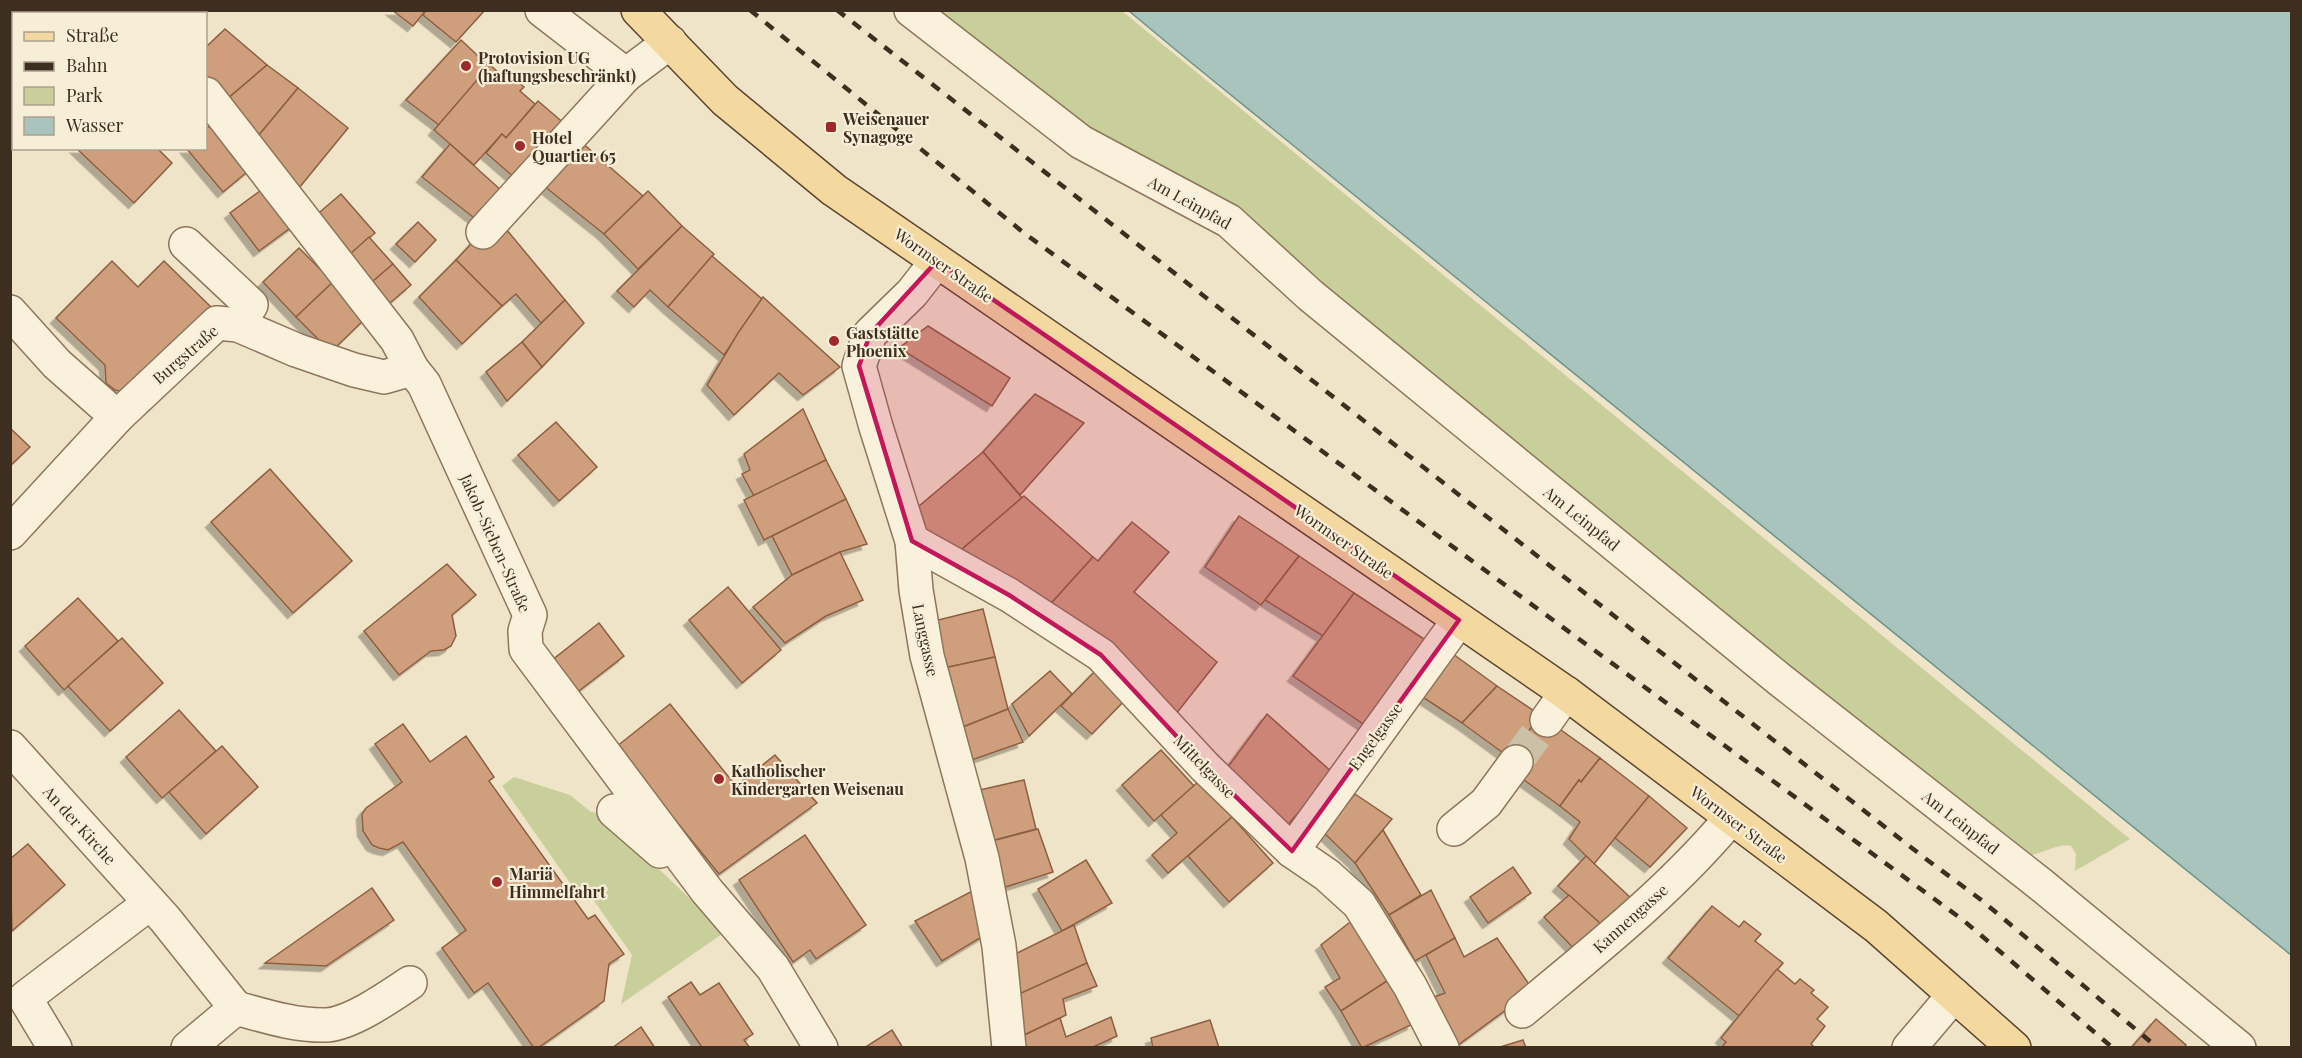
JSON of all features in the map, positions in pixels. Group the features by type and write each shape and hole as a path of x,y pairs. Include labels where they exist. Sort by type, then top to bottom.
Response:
{"main road":[{"name":"Wormser Straße","path":"638,10 725,100 834,190 1566,693 1876,926 2014,1047"}],"street":[{"path":"543,10 626,75"},
{"name":"Am Leinpfad","path":"911,10 1081,142 1229,221 1319,303 1779,679 2039,883 2239,1047"},
{"path":"483,232 626,75 670,42"},
{"name":"Jakob-Sieben-Straße","path":"207,95 391,331 412,369 424,384 530,615 525,632 526,649 707,891 773,968 821,1047"},
{"path":"186,244 251,305 238,325"},
{"name":"Langgasse","path":"937,261 912,293 870,334 860,366 876,428 912,541 916,590 927,656 982,858 999,946 1009,1047"},
{"path":"10,312 57,364 117,417"},
{"name":"Burgstraße","path":"10,533 117,417 217,323 238,325 296,350 354,370 384,377 412,369"},
{"name":"Mittelgasse","path":"912,541 1009,595 1101,655 1204,767 1292,851 1326,875 1359,904 1410,986 1442,1047"},
{"name":"Engelgasse","path":"1292,851 1458,620"},
{"path":"1546,720 1566,693"},
{"name":"An der Kirche","path":"10,747 150,903 236,1008"},
{"path":"1454,830 1485,803 1516,762"},
{"path":"614,811 707,891"},
{"name":"Kannengasse","path":"1522,1011 1633,919 1706,848 1731,818"},
{"path":"55,1047 18,1002 150,903"},
{"path":"188,1047 236,1008 284,1021 329,1025 363,1012 410,984"},
{"path":"1909,1047 1954,995"}],"highlighted area":[{"path":"937,261 1459,620 1292,851 1205,767 1101,655 1009,595 912,541 859,366 870,334"}],"green space":[{"path":"924,11 1122,11 2130,839 2075,871 2076,854 2071,846 2059,846 2036,854 2024,855 1291,265 1032,96"},
{"path":"514,777 570,795 591,812 600,813 725,932 621,1004 632,955 585,888 575,890 502,786"}],"water":[{"path":"1129,11 2291,11 2291,955 1194,65"}],"building":[{"path":"148,10 149,12 126,12"},
{"path":"392,10 426,10 413,26"},
{"path":"426,10 485,10 456,42 423,15"},
{"path":"225,29 267,65 219,106 207,84 207,46"},
{"path":"461,40 490,67 439,125 406,100"},
{"path":"267,65 298,88 259,135 219,106"},
{"path":"490,65 505,78 509,74 524,87 520,91 535,104 506,138 502,134 474,165 434,130"},
{"path":"298,88 348,128 299,188 259,135"},
{"name":"Hotel Quartier 65","path":"538,101 566,125 516,179 486,153 502,134 506,138"},
{"path":"214,123 252,168 223,192 188,150 207,150 207,128"},
{"path":"580,141 643,196 604,234 539,182"},
{"path":"450,144 503,192 478,221 422,177"},
{"path":"78,150 159,150 172,163 134,203"},
{"path":"268,185 297,223 259,251 230,213"},
{"path":"648,191 682,226 638,269 604,234"},
{"path":"341,194 375,233 348,256 314,217"},
{"path":"496,217 565,300 541,323 516,294 502,306 456,260"},
{"path":"418,222 436,240 415,262 396,244"},
{"path":"682,226 714,254 668,307 650,290 634,307 617,291"},
{"path":"369,237 393,264 372,282 348,256"},
{"path":"299,248 333,282 296,317 263,282"},
{"path":"712,256 762,299 724,355 668,307"},
{"path":"456,260 502,306 462,344 419,297"},
{"path":"112,261 138,287 164,261 212,308 125,392 115,390 106,383 105,365 56,318"},
{"path":"393,264 411,285 390,303 372,282"},
{"path":"333,282 367,317 331,352 296,317"},
{"path":"763,297 840,367 803,395 779,373 734,415 707,385"},
{"path":"565,300 584,323 542,367 522,342"},
{"path":"928,326 1010,378 992,406 899,348"},
{"path":"522,342 542,367 507,401 486,372"},
{"path":"1035,394 1084,423 1020,495 983,452"},
{"path":"803,409 826,460 754,496 742,474 750,470 744,454"},
{"path":"556,422 597,467 559,501 518,455"},
{"path":"10,428 30,447 10,466"},
{"path":"983,452 1022,498 954,556 933,546 912,512"},
{"path":"826,460 846,499 764,540 744,500"},
{"path":"270,469 352,561 293,613 211,522"},
{"path":"1024,496 1093,557 1046,609 954,556"},
{"path":"846,499 867,544 840,552 792,575 772,536"},
{"path":"1239,516 1299,556 1261,605 1205,567"},
{"path":"1132,522 1169,552 1134,592 1217,662 1172,719 1046,609 1093,557 1098,561"},
{"path":"840,552 863,600 826,616 785,643 753,607 792,575"},
{"path":"1299,556 1354,593 1323,636 1265,600"},
{"path":"447,564 476,595 452,615 456,636 451,646 444,650 431,651 399,675 364,631"},
{"path":"728,587 781,650 742,683 689,620"},
{"path":"1354,593 1427,641 1366,726 1293,676"},
{"path":"78,598 118,641 64,690 25,646"},
{"path":"983,609 995,657 944,668 934,621"},
{"path":"599,623 624,656 575,694 551,661"},
{"path":"122,638 163,683 110,731 68,686"},
{"path":"1453,654 1497,686 1462,723 1421,696"},
{"path":"995,657 1008,709 958,729 944,668"},
{"path":"1097,669 1127,698 1092,734 1061,706"},
{"path":"1050,671 1072,694 1029,736 1012,704"},
{"path":"1497,686 1540,715 1510,758 1462,723"},
{"name":"Katholischer Kindergarten Weisenau","path":"670,704 736,786 775,755 817,803 719,874 616,747"},
{"path":"1008,709 1023,742 966,762 958,729"},
{"path":"179,710 216,751 162,798 126,757"},
{"path":"1267,714 1333,773 1284,829 1222,775"},
{"path":"1540,715 1600,758 1581,782 1579,780 1560,806 1521,778 1510,758"},
{"name":"Mariä Himmelfahrt","path":"403,724 430,762 466,736 494,777 489,781 588,919 595,915 624,954 609,964 604,1001 538,1048 534,1048 488,983 474,993 442,948 466,930 403,842 388,850 379,848 372,845 363,831 362,814 366,808 402,782 375,744"},
{"path":"222,746 258,787 206,834 169,792"},
{"path":"1161,750 1194,786 1154,821 1122,785"},
{"path":"1600,758 1649,796 1594,864 1569,839 1580,822 1560,806 1579,780 1581,782"},
{"path":"1024,780 1036,829 987,842 975,791"},
{"path":"1199,781 1232,817 1168,873 1152,855 1177,833 1161,815"},
{"path":"1355,794 1392,819 1355,863 1323,832"},
{"path":"1649,796 1687,828 1650,867 1615,838"},
{"path":"1232,817 1273,863 1229,902 1188,856"},
{"path":"1038,829 1053,872 996,890 988,842"},
{"path":"1383,830 1421,895 1389,915 1355,863"},
{"path":"805,835 866,925 816,959 810,950 793,962 739,880"},
{"path":"28,844 65,885 12,931 10,859"},
{"path":"1586,856 1633,900 1603,926 1558,886"},
{"path":"1086,860 1112,903 1062,931 1038,889"},
{"path":"1513,867 1531,893 1488,923 1470,897"},
{"path":"372,888 394,920 326,966 265,963"},
{"path":"976,889 988,933 942,961 915,921"},
{"path":"1431,890 1455,938 1415,961 1389,915"},
{"path":"1569,895 1603,926 1575,950 1544,917"},
{"path":"1712,906 1739,927 1744,921 1761,934 1755,941 1783,963 1739,1016 1668,958"},
{"path":"1354,919 1390,979 1341,1011 1325,987 1340,978 1321,945"},
{"path":"1074,925 1087,963 1015,996 1011,956"},
{"path":"1455,938 1464,957 1497,938 1533,990 1458,1045 1434,997 1445,993 1426,955"},
{"path":"1087,963 1097,986 1063,999 1066,1015 1018,1038 1015,996"},
{"path":"1777,969 1795,984 1800,979 1814,990 1811,993 1828,1007 1817,1019 1825,1026 1811,1044 1815,1048 1721,1048 1726,1042 1721,1038"},
{"path":"1390,979 1413,1024 1362,1048 1341,1011"},
{"path":"691,982 700,995 719,983 753,1034 744,1040 750,1048 699,1048 701,1046 668,997"},
{"path":"1111,1017 1117,1036 1091,1048 1018,1048 1018,1038 1060,1018 1066,1037"},
{"path":"2156,1019 2186,1045 2184,1048 2131,1048"},
{"path":"1210,1020 1219,1048 1153,1048 1151,1038"},
{"path":"641,1027 655,1048 612,1048"},
{"path":"892,1030 903,1048 864,1048"},
{"path":"1523,1040 1526,1048 1497,1048"}],"tunnel":[{"path":"1516,762 1547,720"}],"railway":[{"path":"750,10 1024,233 1963,920 2113,1048"},
{"path":"837,10 1980,899 2158,1048"}],"place":[{"name":"Protovision UG (haftungsbeschränkt)","path":"466,66"},
{"name":"Weisenauer Synagoge","path":"831,127"},
{"name":"Hotel Quartier 65","path":"520,146"},
{"name":"Gaststätte Phoenix","path":"834,341"},
{"name":"Katholischer Kindergarten Weisenau","path":"719,779"},
{"name":"Mariä Himmelfahrt","path":"497,882"}]}
